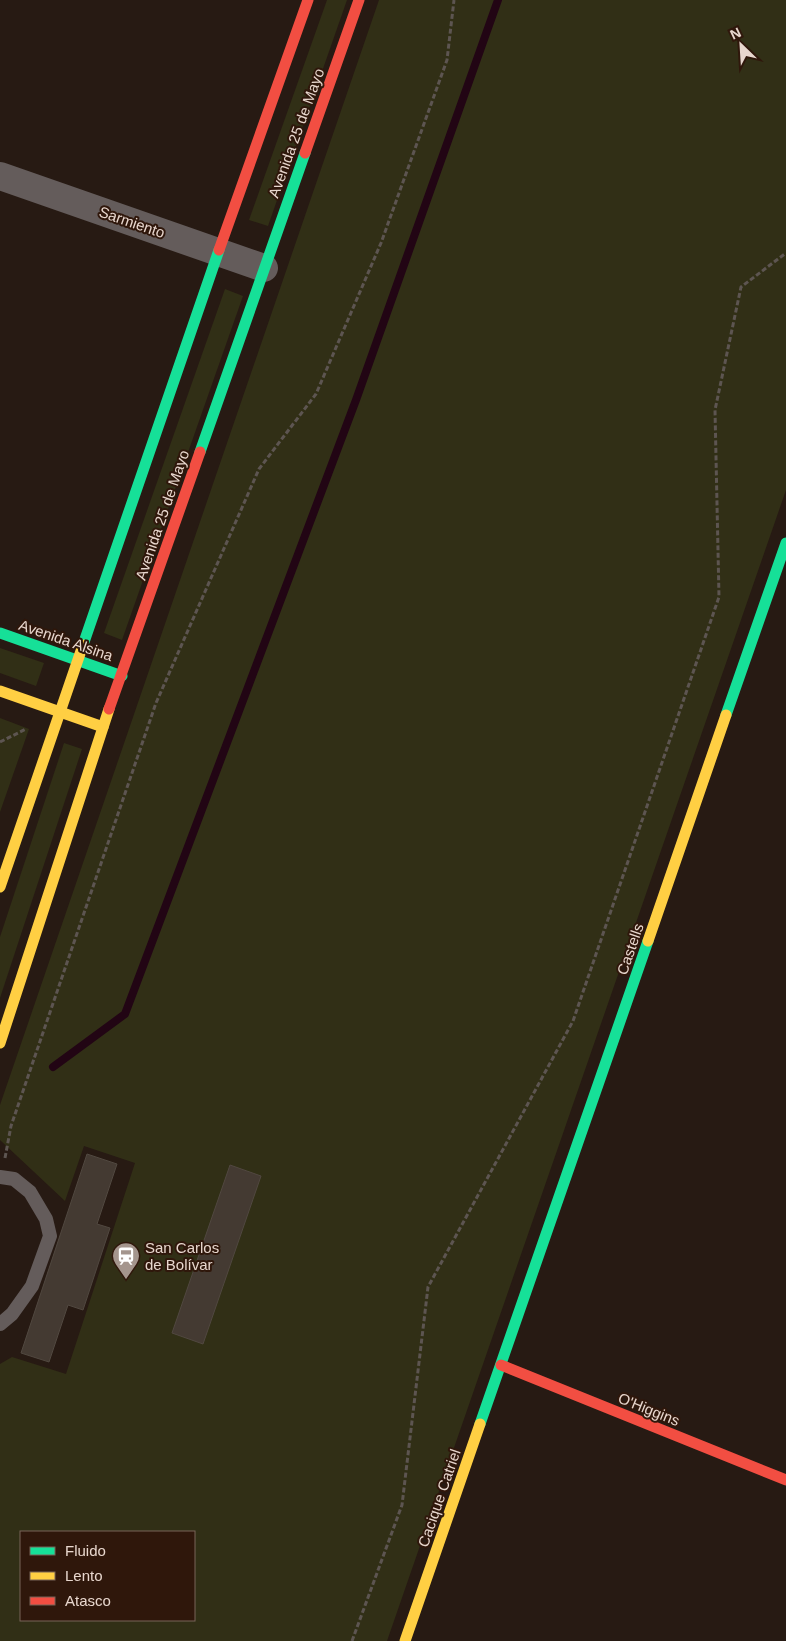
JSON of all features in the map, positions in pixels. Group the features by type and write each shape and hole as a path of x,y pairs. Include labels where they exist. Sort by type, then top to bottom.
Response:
{"street":[{"name":"Avenida 25 de Mayo","path":"0,887 218,252 308,0"},
{"name":"Avenida 25 de Mayo","path":"0,1043 103,727 359,0"},
{"name":"Sarmiento","path":"0,176 264,268"},
{"name":"Castells","path":"501,1365 786,543"},
{"name":"Avenida Alsina","path":"0,633 122,676"},
{"path":"0,691 103,727"},
{"name":"O'Higgins","path":"501,1365 786,1480"},
{"name":"Cacique Catriel","path":"405,1641 501,1365"}],"lane":[{"path":"0,1324 12,1314 32,1286 50,1236 46,1219 30,1192 14,1179 1,1177"}],"path":[{"path":"1,1177 11,1126 156,703 259,469 316,394 381,243 447,60 454,0"},
{"path":"352,1641 402,1505 428,1287 573,1021 719,597 715,410 741,287 786,253"}],"shaded area":[{"path":"327,0 347,0 268,226 249,220"},
{"path":"379,0 786,0 786,490 387,1641 0,1641 0,1364 12,1357 66,1374 135,1163 84,1146 65,1201 0,1140 0,1105"},
{"path":"225,289 243,296 122,640 104,633"},
{"path":"0,648 44,663 36,686 0,673"},
{"path":"0,718 29,729 0,812"},
{"path":"64,743 82,749 0,998 0,937"}],"building":[{"path":"87,1154 117,1164 97,1224 110,1228 83,1310 68,1305 49,1362 21,1353"},
{"path":"230,1165 261,1176 203,1344 172,1333"}],"waterway":[{"path":"53,1067 125,1014 356,400 498,0"}],"traffic: fast":[{"path":"200,452 305,153"},
{"path":"83,645 219,250"},
{"path":"726,715 786,543"},
{"path":"0,633 122,676"},
{"path":"480,1424 648,941"}],"traffic: slow":[{"path":"0,887 83,645"},
{"path":"0,691 103,727"},
{"path":"0,1043 109,709"},
{"path":"648,941 726,715"},
{"path":"405,1641 480,1424"}],"traffic: jam":[{"path":"219,250 308,0"},
{"path":"305,153 359,0"},
{"path":"109,709 200,452"},
{"path":"501,1365 786,1480"}],"place":[{"name":"San Carlos de Bolívar","path":"126,1280"}]}
